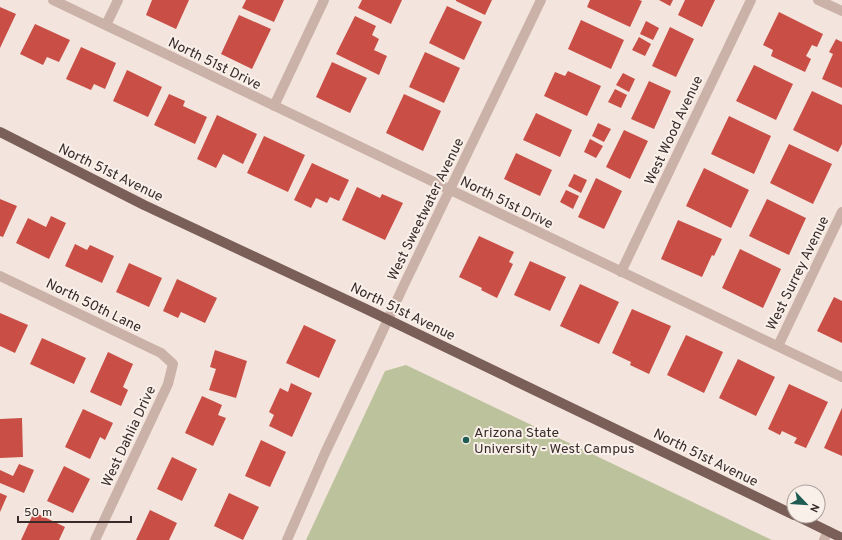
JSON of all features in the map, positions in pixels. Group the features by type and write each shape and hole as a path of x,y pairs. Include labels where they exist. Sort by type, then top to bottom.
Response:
{"main road":[{"name":"North 51st Avenue","path":"0,132 144,205 786,511"},
{"name":"North 51st Avenue","path":"808,524 826,536 842,538"}],"street":[{"name":"North 51st Drive","path":"53,0 842,377"},
{"path":"106,25 118,0"},
{"path":"274,106 324,0"},
{"name":"West Sweetwater Avenue","path":"287,540 325,453 449,190 541,0"},
{"name":"West Wood Avenue","path":"621,272 751,0"},
{"path":"818,0 842,12"},
{"name":"West Surrey Avenue","path":"778,346 842,212"},
{"name":"North 50th Lane","path":"0,276 162,353 174,364"},
{"name":"West Dahlia Drive","path":"95,540 168,384 174,364"}],"green space":[{"name":"Arizona State University - West Campus","path":"406,365 772,540 306,540 385,371"}],"building":[{"path":"152,0 189,0 176,29 146,15"},
{"path":"246,0 284,0 274,22 242,8"},
{"path":"362,0 402,0 391,24 358,8"},
{"path":"456,0 492,0 485,15"},
{"path":"590,0 642,1 630,27 587,7"},
{"path":"659,0 673,0 670,6"},
{"path":"685,0 715,0 702,27 678,15"},
{"path":"447,6 482,22 464,60 429,43"},
{"path":"0,7 16,14 0,48"},
{"path":"779,12 823,34 817,47 812,45 806,56 811,59 805,72 771,56 773,50 763,45"},
{"path":"239,15 271,29 252,69 221,54"},
{"path":"355,16 376,26 372,35 379,39 374,50 387,56 379,75 336,54"},
{"path":"581,20 624,40 611,69 568,49"},
{"path":"646,21 659,28 653,40 640,34"},
{"path":"35,24 70,40 59,62 47,57 43,65 20,54"},
{"path":"670,27 694,39 676,77 652,66"},
{"path":"639,37 651,44 645,56 632,50"},
{"path":"836,39 842,42 842,88 822,79 833,54 829,52"},
{"path":"81,47 116,63 105,89 94,84 91,90 66,79"},
{"path":"425,52 460,68 444,103 409,87"},
{"path":"332,62 367,78 350,113 316,97"},
{"path":"754,65 793,84 776,120 736,101"},
{"path":"127,70 162,87 148,117 113,101"},
{"path":"568,71 601,86 587,116 544,96 555,72 565,76"},
{"path":"623,73 635,79 629,92 616,85"},
{"path":"649,81 671,91 654,129 631,119"},
{"path":"615,89 627,95 621,108 608,102"},
{"path":"812,91 842,105 842,144 838,152 793,130"},
{"path":"169,94 185,101 183,106 207,117 195,144 154,125"},
{"path":"404,94 441,111 423,151 386,133"},
{"path":"536,113 572,130 560,157 523,140"},
{"path":"217,115 257,134 243,164 223,154 216,168 197,159"},
{"path":"729,116 771,136 754,174 711,154"},
{"path":"598,123 611,129 604,142 592,136"},
{"path":"624,130 648,141 630,179 606,167"},
{"path":"264,136 305,155 288,192 247,173"},
{"path":"590,139 603,146 596,158 584,152"},
{"path":"789,144 832,164 813,204 770,183"},
{"path":"516,153 552,170 540,196 504,179"},
{"path":"312,163 349,180 339,201 330,197 327,203 316,198 311,208 294,200"},
{"path":"704,168 749,190 731,228 686,206"},
{"path":"574,174 587,180 581,193 568,186"},
{"path":"596,178 622,191 604,229 578,217"},
{"path":"357,187 380,198 382,194 403,203 385,240 342,220"},
{"path":"566,190 579,196 573,209 560,202"},
{"path":"0,199 17,206 3,237 0,236"},
{"path":"767,199 806,218 789,255 749,236"},
{"path":"51,216 66,223 49,259 16,243 28,218 46,227"},
{"path":"678,220 722,239 714,256 712,255 702,277 661,259"},
{"path":"479,236 514,252 509,262 513,264 497,298 481,290 482,288 459,277"},
{"path":"75,244 87,250 90,245 114,256 102,283 65,266"},
{"path":"740,249 781,269 763,308 722,288"},
{"path":"530,261 566,277 550,311 514,295"},
{"path":"129,263 162,278 149,307 116,292"},
{"path":"177,279 217,298 205,323 181,312 178,318 163,311"},
{"path":"580,284 619,302 599,344 560,326"},
{"path":"834,297 842,301 842,343 817,331"},
{"path":"632,309 671,326 649,374 630,365 631,362 612,353"},
{"path":"0,313 28,325 15,353 0,346"},
{"path":"304,325 336,340 319,378 286,363"},
{"path":"686,335 723,352 704,393 667,375"},
{"path":"42,338 86,358 74,384 30,364"},
{"path":"215,350 247,361 236,398 209,390 216,369 210,367"},
{"path":"108,352 133,364 123,387 128,390 121,406 90,392"},
{"path":"738,359 775,377 756,416 719,398"},
{"path":"291,383 312,393 292,437 269,426 274,415 269,412 280,388 288,392"},
{"path":"789,384 828,402 806,448 794,443 797,438 782,431 780,435 768,429"},
{"path":"202,396 222,405 218,415 226,418 213,446 185,433"},
{"path":"842,408 842,456 824,448"},
{"path":"83,409 113,423 105,440 100,437 90,459 65,447"},
{"path":"22,418 23,457 0,458 0,419"},
{"path":"261,440 286,452 270,487 245,476"},
{"path":"172,457 197,469 182,501 157,489"},
{"path":"19,464 34,470 24,493 0,483 0,470 13,476"},
{"path":"64,466 90,479 73,513 47,501"},
{"path":"0,493 7,496 0,512"},
{"path":"229,493 259,507 243,540 214,526"},
{"path":"150,510 177,523 169,540 136,540"},
{"path":"34,512 65,527 59,540 21,540"}],"place":[{"name":"Arizona State University - West Campus","path":"466,440"}]}
